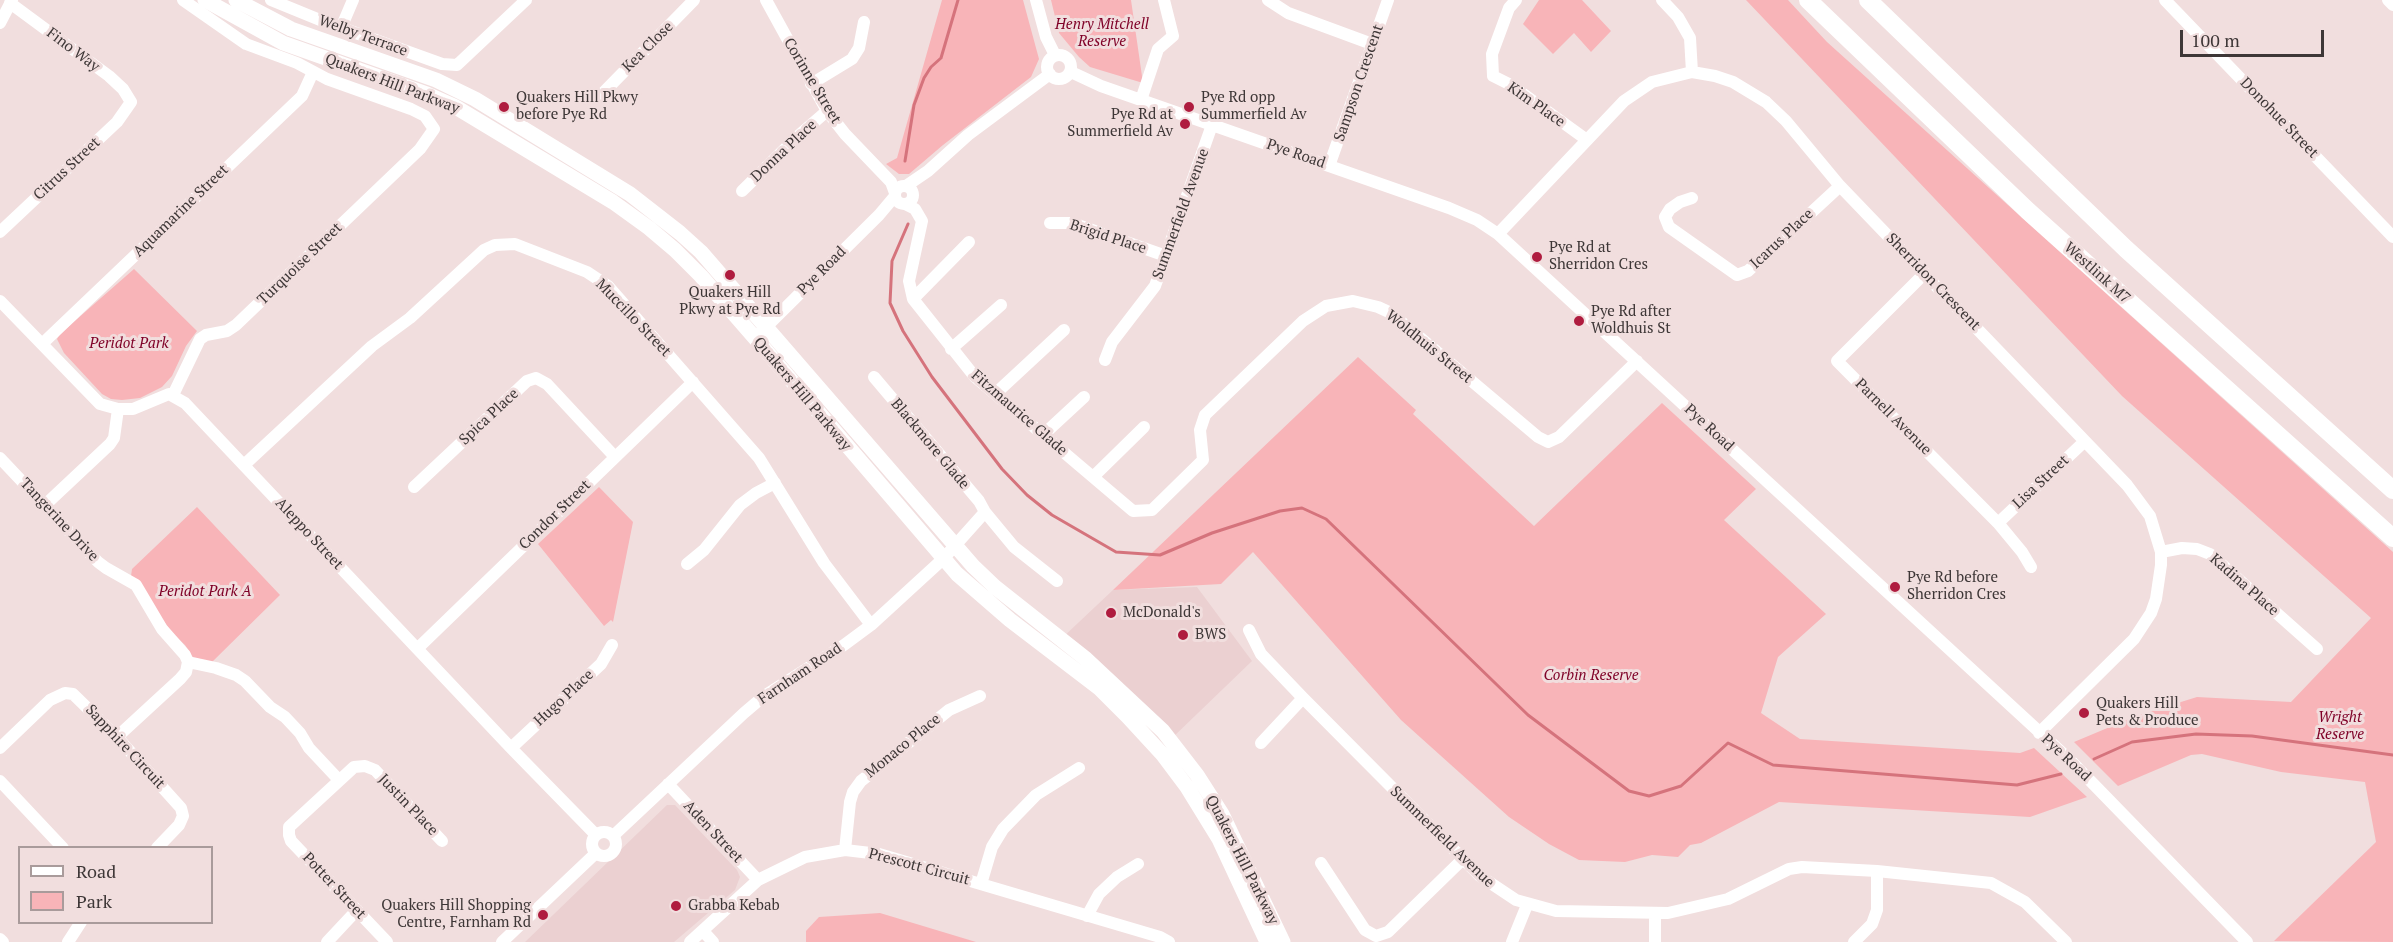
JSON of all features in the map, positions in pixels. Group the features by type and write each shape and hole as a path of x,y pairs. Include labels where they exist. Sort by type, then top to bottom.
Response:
{"highway":[{"name":"Westlink M7","path":"1808,0 2028,211 2393,538"},
{"path":"1868,0 2126,249 2393,490"}],"main road":[{"name":"Quakers Hill Parkway","path":"206,0 248,26 283,43 427,94 454,106 613,202 649,228 760,332 955,547 995,587 1086,659 1142,711 1175,746 1222,814 1283,942"},
{"name":"Quakers Hill Parkway","path":"236,0 291,29 454,88 608,179 649,207 701,252 760,332 943,559 1010,620 1099,688 1163,755 1187,787 1219,839 1267,942"}],"street":[{"path":"183,0 246,44 297,63 313,72"},
{"name":"Welby Terrace","path":"271,0 442,64 457,64 526,0"},
{"path":"341,28 353,0"},
{"name":"Kea Close","path":"602,94 694,0"},
{"name":"Corinne Street","path":"766,0 827,111 845,134 904,195"},
{"path":"1036,0 1046,37 1055,55"},
{"path":"1141,100 1158,49 1173,36 1164,0"},
{"path":"1269,0 1287,13 1372,44"},
{"name":"Sampson Crescent","path":"1329,165 1388,0"},
{"name":"Kim Place","path":"1516,0 1509,8 1492,54 1493,76 1511,85 1587,140"},
{"path":"1662,0 1678,17 1690,38 1692,72"},
{"name":"Donohue Street","path":"2165,0 2393,237"},
{"path":"2388,0 2393,5"},
{"path":"0,23 11,2"},
{"name":"Fino Way","path":"11,2 109,76 123,88 131,102"},
{"path":"811,84 852,59 859,48 864,22"},
{"path":"1055,55 1063,55 1070,60 1071,72 1061,79 1050,74 1048,63 1055,55"},
{"name":"Turquoise Street","path":"173,395 200,339 206,335 227,331 236,325 420,149 435,129 425,116 411,109 313,72"},
{"name":"Aquamarine Street","path":"42,344 302,96 313,72"},
{"name":"Pye Road","path":"1071,72 1141,100 1464,213 1498,234 2087,778 2247,942"},
{"name":"Sherridon Crescent","path":"1498,234 1624,101 1653,82 1692,72 1715,76 1733,82 1766,102 1786,121 1840,186 2085,441 2141,502 2150,516 2160,552 2160,579 2156,598 2144,627 2122,652 2039,733"},
{"name":"Pye Road","path":"760,332 879,215 904,195 968,135 1050,74"},
{"name":"Citrus Street","path":"0,232 117,122 131,102"},
{"name":"Donna Place","path":"742,191 827,111"},
{"name":"Summerfield Avenue","path":"1105,360 1112,342 1155,286 1212,125"},
{"name":"Icarus Place","path":"1692,198 1670,209 1665,217 1669,227 1737,275 1748,271 1840,186"},
{"path":"904,195 922,221 909,281 913,299"},
{"name":"Brigid Place","path":"1050,223 1072,223 1166,256"},
{"path":"913,299 969,242"},
{"name":"Muccillo Street","path":"244,465 372,346 410,318 484,250 495,244 515,244 587,272 608,286 759,458 824,563 870,625"},
{"name":"Parnell Avenue","path":"1925,273 1838,361 1998,523 2022,552 2031,567"},
{"name":"Fitzmaurice Glade","path":"913,299 975,377 1133,511 1152,510 1203,460 1203,449"},
{"path":"0,301 92,397 108,408 140,407 164,395 173,395"},
{"name":"Woldhuis Street","path":"1203,449 1200,430 1205,415 1303,321 1326,306 1353,301 1378,307 1391,313 1548,446 1637,361"},
{"path":"951,349 1001,305"},
{"path":"995,394 1064,330"},
{"name":"Blackmore Glade","path":"874,377 979,501 1012,544 1057,581"},
{"name":"Spica Place","path":"414,488 527,381 536,378 547,384 615,457"},
{"name":"Condor Street","path":"418,648 693,382"},
{"name":"Aleppo Street","path":"173,395 185,403 596,835"},
{"path":"1044,434 1084,397"},
{"path":"45,505 110,444 114,438 118,409"},
{"path":"1093,477 1144,427"},
{"name":"Lisa Street","path":"1998,523 2085,441"},
{"name":"Tangerine Drive","path":"0,458 106,568 136,585 153,615 179,646 188,662"},
{"path":"687,564 704,550 747,499 775,483"},
{"name":"Farnham Road","path":"613,836 764,696 844,645 870,625 988,515"},
{"name":"Kadina Place","path":"2160,552 2182,548 2197,549 2210,554 2317,649"},
{"name":"Summerfield Avenue","path":"1249,630 1260,654 1463,859 1497,890 1527,904 1556,911 1655,914 1721,902 1783,871 1795,868 1877,871 1991,883 2025,902 2066,942"},
{"name":"Hugo Place","path":"511,748 601,664 612,645"},
{"path":"117,737 180,679 186,672 188,662 216,668 245,681 270,708 285,717 309,748 339,780"},
{"name":"Sapphire Circuit","path":"0,748 50,700 57,695 73,694 117,737 181,808 183,816 179,825 159,846"},
{"name":"Monaco Place","path":"845,850 849,802 861,781 948,710 980,696"},
{"path":"1261,742 1303,698"},
{"name":"Justin Place","path":"289,828 354,767 365,766 375,770 442,841"},
{"path":"981,884 992,847 1003,829 1036,795 1079,768"},
{"path":"0,781 61,846"},
{"name":"Aden Street","path":"668,784 758,880"},
{"name":"Potter Street","path":"289,828 288,835 291,841 387,942"},
{"path":"603,832 613,836 616,843 612,854 606,856 596,853 591,844 596,835 603,832"},
{"name":"Prescott Circuit","path":"690,942 758,880 805,857 845,850 879,854 1160,937 1169,942"},
{"path":"502,942 596,853"},
{"path":"1321,863 1365,930 1376,936 1388,932 1463,859"},
{"path":"1087,916 1099,894 1117,877 1138,864"},
{"path":"1854,942 1872,924 1877,910 1877,871"},
{"path":"1512,942 1527,904"},
{"path":"327,942 357,910"},
{"path":"1655,914 1655,942"},
{"path":"68,942 80,924"},
{"path":"703,931 713,942"},
{"path":"0,939 3,942"}],"shaded area":[{"path":"1197,587 1252,661 1170,740 1061,639 1113,590"},
{"path":"667,805 675,805 737,870 740,877 735,890 674,942 525,942"}],"green space":[{"path":"942,0 1023,0 1039,59 1031,77 909,174 899,174 886,164 897,158"},
{"name":"Henry Mitchell Reserve","path":"1051,0 1131,0 1143,83 1090,67 1059,33"},
{"path":"1539,0 1582,0 1611,31 1591,52 1574,33 1553,54 1523,24"},
{"name":"Wright Reserve","path":"1746,0 1788,0 1827,42 2393,552 2393,942 2274,941 2376,842 2365,782 2281,772 2202,754 2191,755 2118,786 2074,742 2136,716 2197,697 2291,702 2371,618 2122,396"},
{"name":"Peridot Park","path":"134,269 197,331 186,346 172,376 162,387 140,398 111,399 102,394 64,353 57,339"},
{"name":"Corbin Reserve","path":"1358,357 1416,410 1413,414 1534,526 1662,403 1756,489 1724,520 1826,614 1778,657 1761,713 1800,739 2020,753 2034,748 2087,797 2030,817 1779,802 1701,843 1690,845 1678,857 1652,855 1625,862 1579,860 1549,844 1509,817 1401,720 1253,552 1221,584 1113,590"},
{"path":"599,487 633,522 613,622 611,620 604,626 538,544"},
{"name":"Peridot Park A","path":"197,507 280,595 210,664 194,659 131,576 132,569"},
{"path":"880,913 976,942 806,942 806,931 819,917"}],"waterway":[{"path":"905,161 914,105 924,78 941,58 958,0"},
{"path":"908,224 892,261 890,303 903,331 932,377 1002,469 1027,495 1052,515 1116,552 1160,555 1212,533 1280,511 1302,508 1326,519 1528,715 1629,791 1649,796 1681,786 1728,743 1773,765 2017,785 2061,774"},
{"path":"2094,759 2132,742 2196,734 2252,736 2393,755"}],"place":[{"name":"Quakers Hill Pkwy before Pye Rd","path":"504,107"},
{"name":"Pye Rd opp Summerfield Av","path":"1189,107"},
{"name":"Pye Rd at Summerfield Av","path":"1185,124"},
{"name":"Pye Rd at Sherridon Cres","path":"1537,257"},
{"name":"Quakers Hill Pkwy at Pye Rd","path":"730,275"},
{"name":"Pye Rd after Woldhuis St","path":"1579,321"},
{"name":"Pye Rd before Sherridon Cres","path":"1895,587"},
{"name":"McDonald's","path":"1111,613"},
{"name":"BWS","path":"1183,635"},
{"name":"Quakers Hill Pets & Produce","path":"2084,713"},
{"name":"Grabba Kebab","path":"676,906"},
{"name":"Quakers Hill Shopping Centre, Farnham Rd","path":"543,915"}]}
